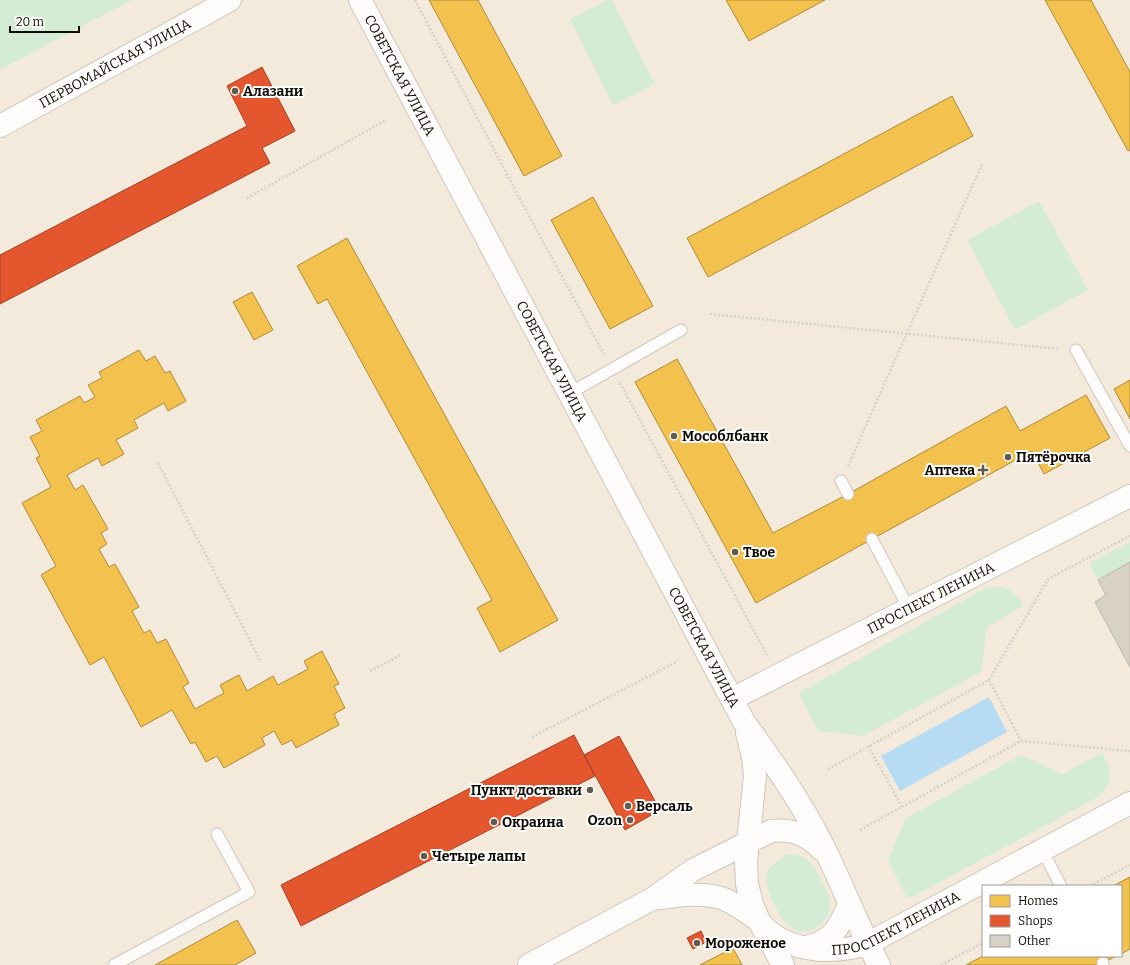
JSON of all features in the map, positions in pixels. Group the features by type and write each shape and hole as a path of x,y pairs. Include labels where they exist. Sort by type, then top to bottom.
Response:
{"main road":[{"name":"ПЕРВОМАЙСКАЯ УЛИЦА","path":"0,126 230,0"},
{"name":"СОВЕТСКАЯ УЛИЦА","path":"360,0 744,722 795,794 829,857 867,944 879,965"},
{"name":"ПРОСПЕКТ ЛЕНИНА","path":"732,699 1130,496"},
{"name":"СОВЕТСКАЯ УЛИЦА","path":"744,722 753,757 755,776 748,841"},
{"name":"ПРОСПЕКТ ЛЕНИНА","path":"652,899 680,896 705,896 723,899 731,902 759,922 765,929 783,941 804,947 824,950 843,949 867,944 1130,803"},
{"name":"ПРОСПЕКТ ЛЕНИНА","path":"529,965 652,899 692,870 770,831 785,830 798,834 813,841 829,857"},
{"path":"748,841 746,884 759,922 783,965"},
{"path":"804,947 818,944 828,938 839,927 849,905"}],"lane":[{"path":"570,393 681,330"},
{"path":"1076,350 1130,446"},
{"path":"841,481 848,494"},
{"path":"872,539 909,609"},
{"path":"114,965 249,892 217,834"},
{"path":"1042,850 1060,885"}],"path":[{"path":"415,0 528,214 755,632"},
{"path":"248,198 386,120"},
{"path":"841,481 982,164"},
{"path":"710,314 1076,350"},
{"path":"158,463 261,662"},
{"path":"828,769 989,680 1048,579 1130,536"},
{"path":"370,671 402,655"},
{"path":"532,737 678,661"},
{"path":"989,680 1021,741"},
{"path":"860,830 1021,741 1130,750"},
{"path":"868,746 902,807"},
{"path":"1092,885 1130,865"},
{"path":"941,965 982,944"}],"green space":[{"path":"0,0 132,0 3,68 0,68"},
{"path":"608,0 612,0 655,84 613,105 570,19"},
{"path":"1039,201 1088,290 1015,330 967,240"},
{"path":"1130,542 1130,562 1098,580 1089,563"},
{"path":"991,587 1002,587 1011,590 1023,606 987,627 981,672 863,736 818,731 799,693 984,589"},
{"path":"1102,753 1108,765 1109,776 1106,787 1098,797 916,895 907,898 888,860 906,818 1021,755 1062,774"},
{"path":"786,855 799,856 809,861 816,869 829,896 830,908 827,918 820,925 811,930 797,930 790,927 776,909 769,890 767,883 768,871 776,862"}],"water":[{"path":"989,697 1007,732 900,791 881,756"}],"building: Homes":[{"path":"429,0 478,0 562,156 524,176"},
{"path":"726,0 825,0 749,41"},
{"path":"1045,0 1091,0 1130,72 1130,150 1128,151"},
{"path":"952,96 973,136 708,277 687,238"},
{"path":"593,197 653,306 610,329 551,220"},
{"path":"347,238 558,620 500,652 477,608 492,600 327,299 318,304 297,266"},
{"path":"252,292 273,330 254,340 233,302"},
{"path":"139,350 146,361 155,356 165,373 170,371 186,401 168,411 164,403 134,420 138,428 116,440 124,454 102,466 98,458 67,475 75,490 83,485 108,529 101,533 107,544 99,549 109,567 115,564 139,607 132,611 144,633 150,630 157,643 166,639 189,683 183,687 195,709 224,693 220,685 239,675 247,691 273,676 278,685 308,669 304,661 322,651 339,684 334,686 345,708 334,714 339,725 296,748 292,740 282,745 274,731 262,738 265,745 224,768 217,756 206,762 195,742 191,744 172,710 141,727 104,657 90,665 41,575 56,566 22,503 51,487 36,458 40,456 30,437 42,431 36,420 80,396 84,403 95,397 88,385 102,378 99,372"},
{"path":"677,359 773,533 848,494 1006,406 1020,431 1086,395 1110,438 1044,474 1032,451 756,603 635,382"},
{"path":"1130,380 1130,419 1114,389"},
{"path":"1130,877 1130,949 1122,953 1122,885 1115,885"},
{"path":"237,920 256,953 235,965 155,965"},
{"path":"733,948 742,965 700,965"},
{"path":"982,957 1114,957 1100,965 966,965"}],"building: Shops":[{"path":"262,67 295,131 262,148 270,163 0,304 0,255 247,126 227,86"},
{"path":"574,735 595,776 301,926 281,885"},
{"path":"619,736 660,810 625,830 584,755"},
{"path":"701,931 706,942 693,949 687,938"}],"building: Other":[{"path":"1130,562 1130,667 1095,602 1106,595 1098,580"}],"place":[{"name":"Алазани","path":"235,91"},
{"name":"Мособлбанк","path":"674,436"},
{"name":"Пятёрочка","path":"1008,457"},
{"name":"Аптека","path":"983,470"},
{"name":"Твое","path":"735,552"},
{"name":"Пункт доставки","path":"590,790"},
{"name":"Версаль","path":"628,806"},
{"name":"Ozon","path":"630,820"},
{"name":"Окраина","path":"494,822"},
{"name":"Четыре лапы","path":"424,856"},
{"name":"Мороженое","path":"697,943"}]}
